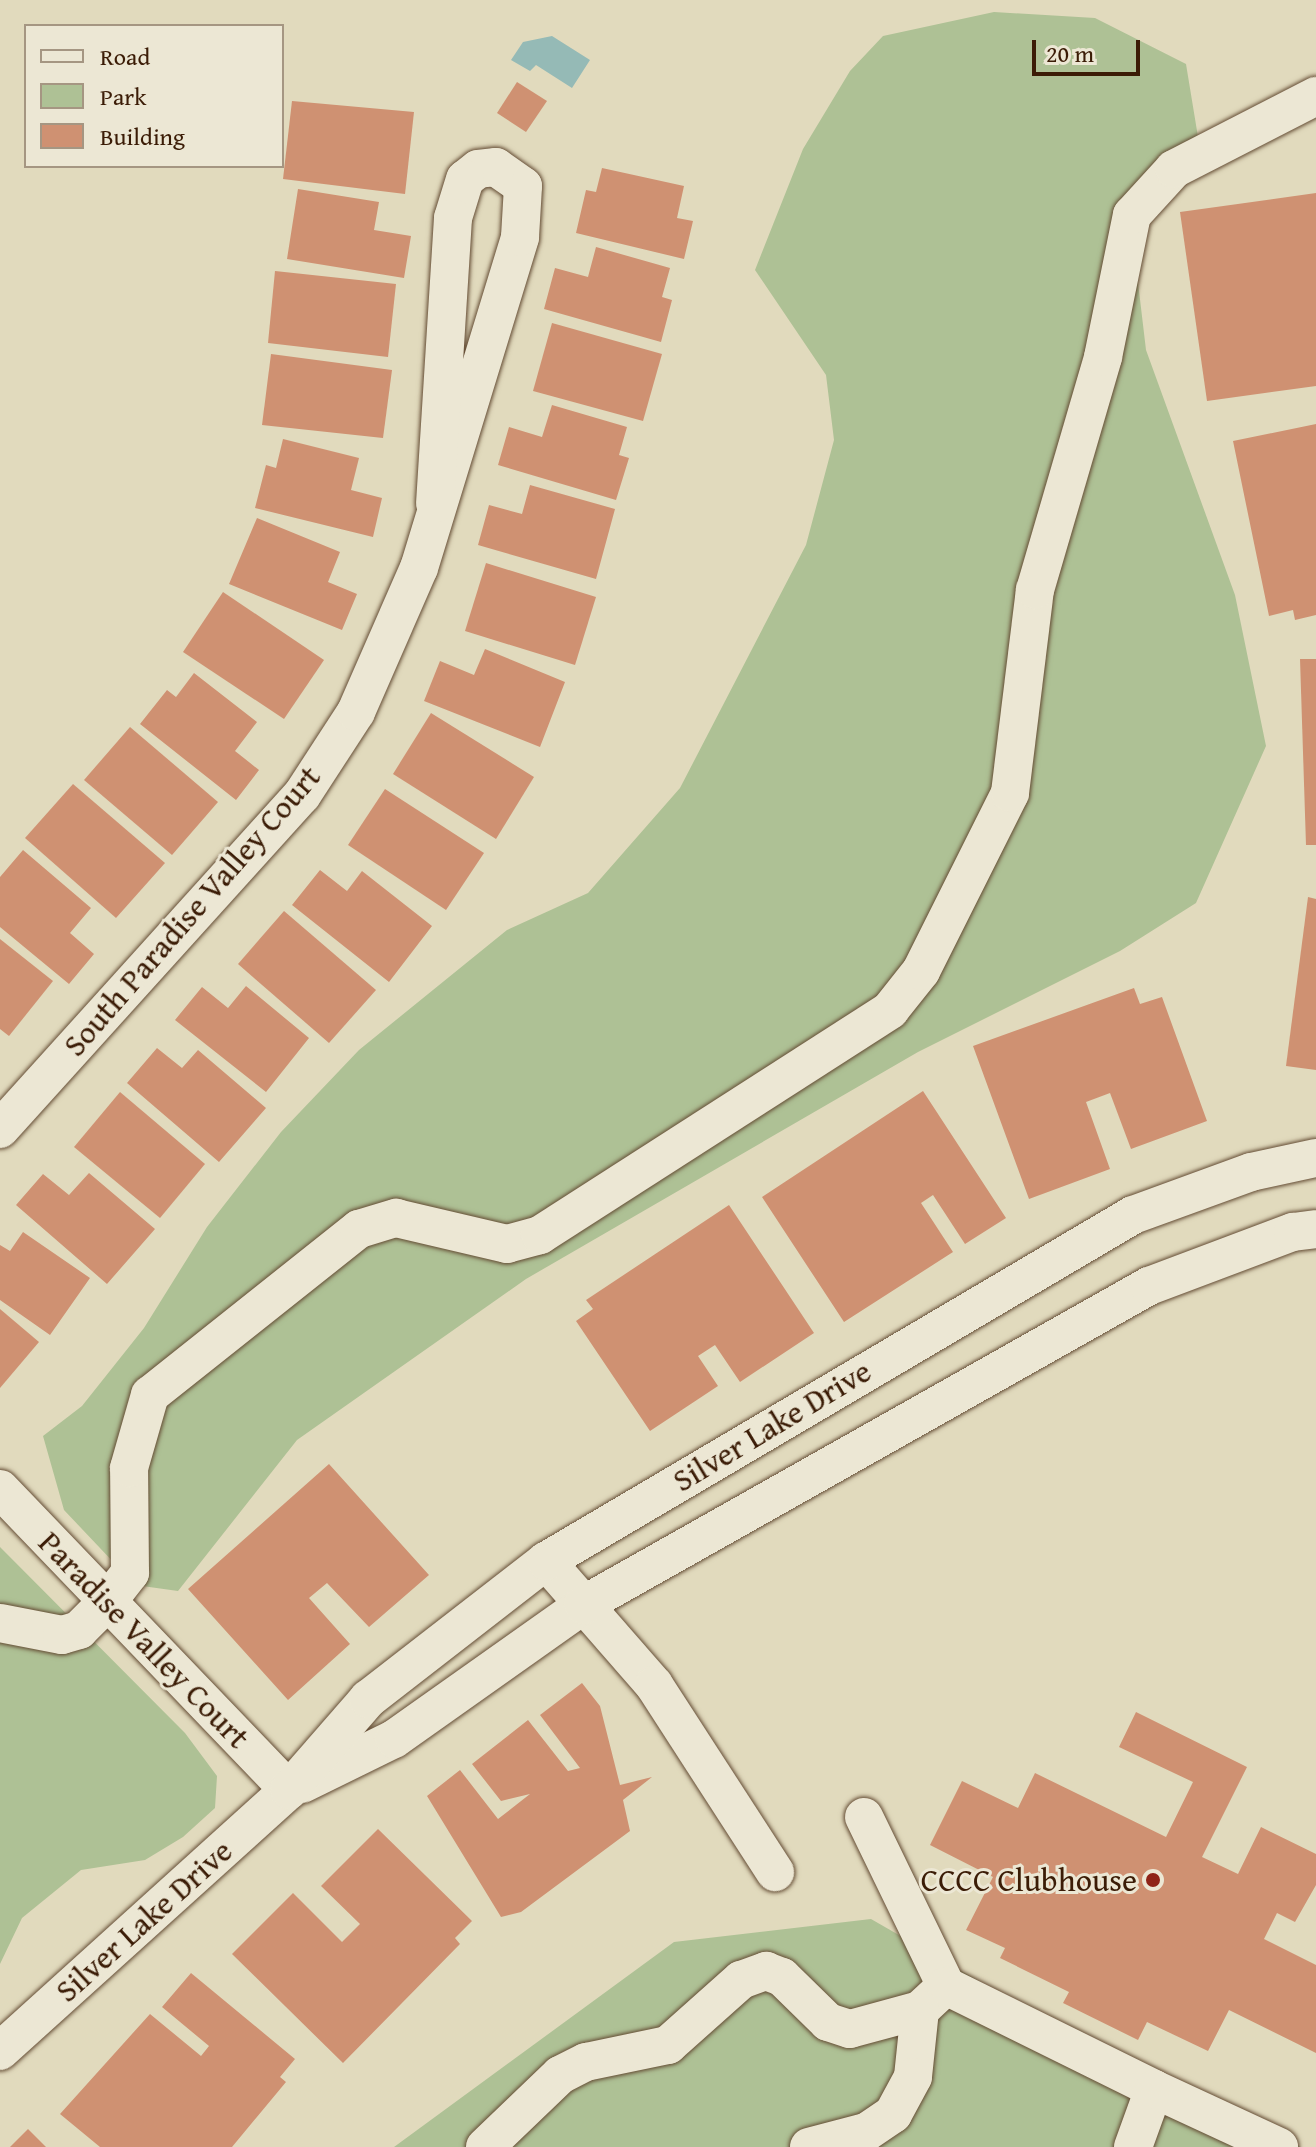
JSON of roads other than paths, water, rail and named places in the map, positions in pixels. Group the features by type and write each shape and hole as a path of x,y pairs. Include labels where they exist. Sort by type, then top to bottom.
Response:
{"street":[{"path":"0,1623 62,1635 79,1630 108,1601 130,1573 129,1468 150,1395 248,1313 359,1229 396,1218 507,1244 540,1235 890,1010 921,971 1010,793 1035,590 1103,357 1132,215 1174,169 1316,96"},
{"name":"South Paradise Valley Court","path":"0,1129 302,795 356,712 419,568 435,503 520,237 523,186 496,167 478,169 465,179 453,218 435,503"},
{"name":"Silver Lake Drive","path":"0,2051 289,1790 368,1699 546,1561 1133,1215 1251,1172 1316,1158"},
{"name":"Silver Lake Drive","path":"289,1790 394,1739 583,1605 1149,1286 1316,1229"},
{"name":"Paradise Valley Court","path":"0,1489 289,1790"},
{"path":"546,1561 654,1685 775,1872"},
{"path":"809,2147 866,2132 893,2114 913,2077 933,1998 864,1817"},
{"path":"485,2147 560,2075 586,2062 668,2045 741,1980 766,1971 782,1977 828,2022 850,2029 933,1998 1154,2089 1279,2147"},
{"path":"1133,2147 1154,2089"}],"water":[{"path":"552,36 590,60 572,88 536,65 530,71 511,60 523,42"}],"place":[{"name":"CCCC Clubhouse","path":"1153,1880"}]}
